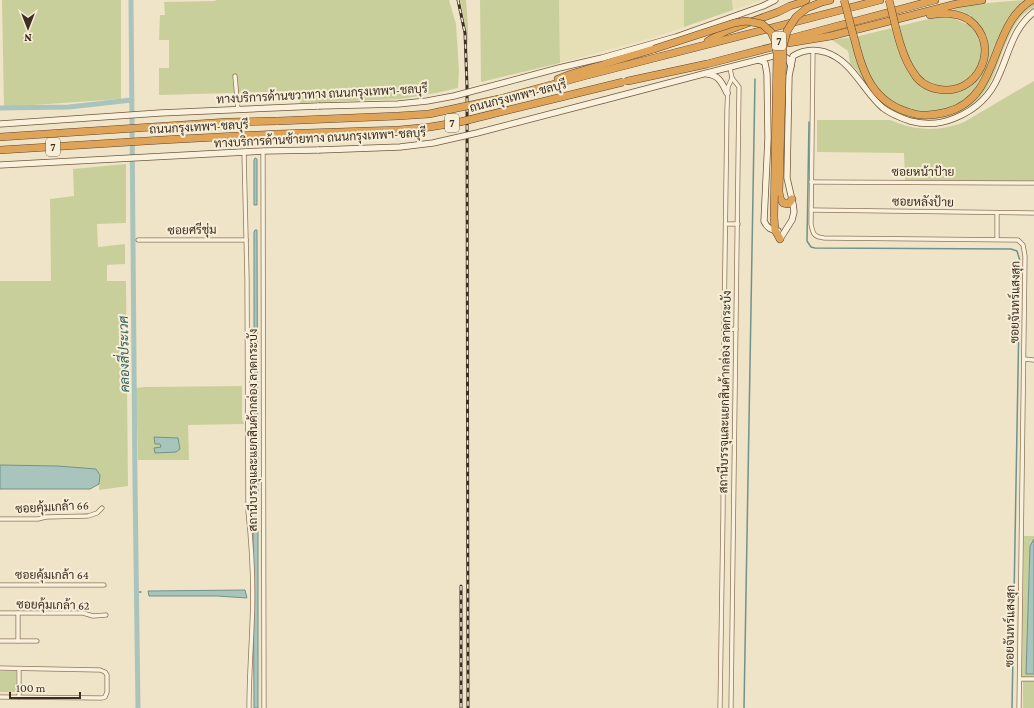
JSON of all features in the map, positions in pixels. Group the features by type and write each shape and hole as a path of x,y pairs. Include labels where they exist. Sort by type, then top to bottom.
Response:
{"highway":[{"path":"790,6 798,0"},
{"path":"700,46 726,31 806,0"},
{"path":"792,199 788,204 783,203 779,192 783,47 787,31 796,17 807,8 830,0"},
{"path":"844,0 860,63 871,86 891,105 905,112 922,115 935,115 957,108 973,97 980,89 987,77 1002,38 1011,20 1018,11 1032,0"},
{"name":"ถนนกรุงเทพฯ-ชลบุรี","path":"0,137 228,122 429,114 499,99 880,0"},
{"path":"842,33 852,33 871,29 916,18 940,13 959,15 969,20 977,27 984,41 985,57 982,68 973,79 966,85 959,88 946,90 933,88 919,80 913,74 907,63 901,42 890,0"},
{"name":"ถนนกรุงเทพฯ-ชลบุรี","path":"0,150 277,134 430,128 626,81 936,0"},
{"path":"626,81 707,64 788,43 842,33 956,4 982,0"},
{"path":"530,90 571,74 734,23 746,21 762,24 771,32 778,54 774,217 775,230 780,238"}],"main road":[{"name":"ทางบริการด้านขวาทาง ถนนกรุงเทพฯ-ชลบุรี","path":"0,124 238,107 398,104 427,101 454,96 602,58 676,37 776,0"},
{"path":"780,238 792,220 794,212 788,178 789,76 793,56 799,52 813,50 834,56 846,63 876,101 889,112 919,123 943,122 951,120 972,110 984,99 996,82 1016,32 1023,22 1034,12"},
{"name":"ทางบริการด้านซ้ายทาง ถนนกรุงเทพฯ-ชลบุรี","path":"0,165 263,151 400,146 433,143 477,133 773,56 785,57 788,59 791,66"},
{"path":"756,60 765,62 766,66 768,138 764,220 766,226 771,230 786,230"},
{"path":"703,74 711,75 719,79 727,93"}],"street":[{"name":"ซอยจันทร์แสงสุก","path":"813,50 811,182 811,224 813,234 821,238 1018,240 1023,245 1025,256 1019,708"},
{"name":"สถานีบรรจุและแยกสินค้ากล่อง ลาดกระบัง","path":"730,68 732,78 739,87 731,708"},
{"path":"235,76 238,107"},
{"name":"สถานีบรรจุและแยกสินค้ากล่อง ลาดกระบัง","path":"720,708 727,93 732,78"},
{"name":"สถานีบรรจุและแยกสินค้ากล่อง ลาดกระบัง","path":"263,151 264,708"},
{"name":"สถานีบรรจุและแยกสินค้ากล่อง ลาดกระบัง","path":"244,152 248,511 251,546 252,614 248,708"},
{"name":"ซอยหน้าป้าย","path":"811,182 1034,183"},
{"name":"ซอยหลังป้าย","path":"811,210 1034,213"},
{"path":"997,213 997,239"},
{"path":"726,224 738,224"},
{"name":"ซอยศรีชุ่ม","path":"138,240 246,240"},
{"path":"724,330 736,329"},
{"path":"1024,359 1034,360"},
{"name":"ซอยคุ้มเกล้า 66","path":"0,519 38,519 46,517 88,516 97,513 102,508"},
{"name":"ซอยคุ้มเกล้า 64","path":"0,585 104,585"},
{"name":"ซอยคุ้มเกล้า 62","path":"0,613 83,613 93,616 106,615"},
{"path":"18,613 18,641"},
{"path":"0,641 37,641"},
{"path":"0,668 100,670 105,672 107,675 107,692 102,698 0,697"},
{"path":"19,669 19,697"},
{"path":"1020,679 1034,679"}],"shaded area":[{"path":"559,0 684,0 684,27 655,37 560,63"},
{"path":"732,0 760,0 760,1 733,10"}],"green space":[{"path":"2,0 121,0 121,99 4,107"},
{"path":"216,0 449,0 456,24 459,71 458,88 401,99 300,103 299,91 159,95 159,68 169,68 169,40 159,40 160,15 165,15 164,2"},
{"path":"460,0 466,0 468,48 464,19"},
{"path":"480,0 559,0 560,63 481,82"},
{"path":"684,0 732,0 733,10 684,27"},
{"path":"1034,0 1034,7 1026,12 1017,21 1004,47 992,79 978,100 958,113 942,118 930,120 912,118 895,112 889,108 874,94 850,63 848,51 832,40 859,36 936,18 953,18 966,24 971,16 964,12 950,8 1002,1"},
{"path":"1034,81 1034,181 905,181 904,153 817,152 817,120 890,120 918,128 936,129 964,122"},
{"path":"126,164 126,223 97,224 98,247 125,244 125,264 107,265 107,281 126,281 128,486 99,490 100,475 96,469 57,466 0,465 0,281 51,281 50,199 74,196 73,169"},
{"path":"242,386 242,419 244,424 188,425 189,460 138,460 136,388"},
{"path":"1024,536 1034,536 1030,546 1026,674 1034,674 1034,708 1023,708"},
{"path":"0,671 16,671 16,692 0,692"}],"water":[{"path":"255,158 257,159 257,205 254,205"},
{"path":"255,230 257,230 258,494 254,494"},
{"path":"154,437 178,438 180,449 176,452 155,453 154,448 161,447 160,444 155,444"},
{"path":"0,465 57,466 96,469 100,475 99,484 90,489 0,489"},
{"path":"254,517 258,519 258,708 254,708"},
{"path":"1034,539 1034,674 1026,674 1030,546"},
{"path":"245,590 247,598 217,596 149,596 148,591"}],"waterway":[{"name":"คลองสี่ประเวศ","path":"131,0 138,708"},
{"path":"744,708 755,79"},
{"path":"0,108 69,107 132,100"},
{"path":"809,122 807,241 811,247 1011,249 1017,251 1020,261 1012,708"},
{"name":"คลองสี่ประเวศ","path":"136,592 141,592"}],"railway":[{"path":"458,0 465,33 467,86 468,708"},
{"path":"461,586 461,708"}]}
